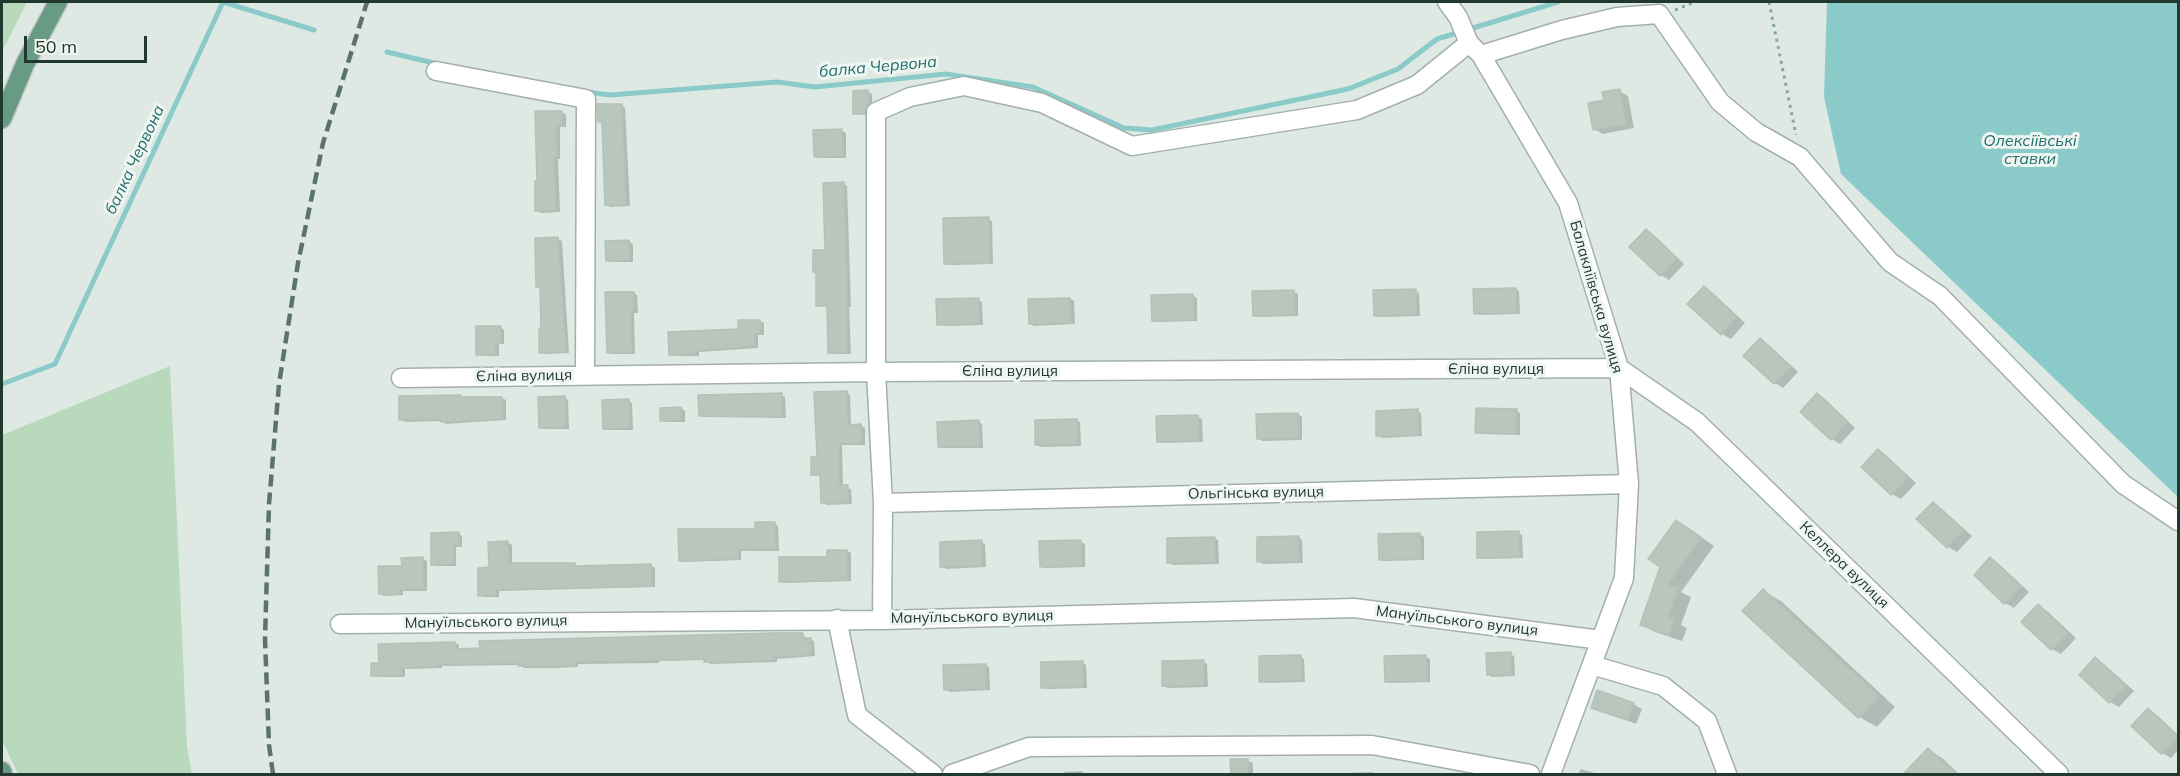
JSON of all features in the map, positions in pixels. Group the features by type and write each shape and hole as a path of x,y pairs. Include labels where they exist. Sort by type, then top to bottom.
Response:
{"main road":[{"path":"4,107 58,2"}],"street":[{"name":"Балакліївська вулиця","path":"1447,2 1457,9 1475,49 1568,203 1619,368 1629,484 1624,578 1551,774"},
{"path":"882,620 883,502 876,372 876,112 910,97 964,86 1042,103 1132,146 1357,110 1417,85 1475,49 1617,17 1659,15 1720,102 1756,132 1800,157 1890,262 1940,296 2123,484 2178,521"},
{"path":"436,71 586,99 585,374"},
{"name":"Єліна вулиця","path":"401,378 585,374 1619,368"},
{"name":"Келлера вулиця","path":"1619,368 1697,422 2060,774"},
{"name":"Ольгінська вулиця","path":"883,502 1629,484"},
{"name":"Мануїльського вулиця","path":"340,624 837,618 882,620 1354,608 1601,640"},
{"path":"837,618 857,715 933,774"},
{"path":"1592,665 1664,686 1707,721 1727,774"},
{"path":"952,774 1029,747 1372,745 1530,774"}],"path":[{"path":"1769,2 1800,157"}],"green space":[{"path":"2,2 27,2 2,52"},
{"path":"170,366 187,747 192,774 18,774 2,740 2,435"}],"water":[{"name":"Олексіївські ставки","path":"1827,2 2178,2 2178,497 1841,174 1824,97"}],"building":[{"path":"1620,89 1626,124 1593,130 1588,103 1604,100 1602,92"},
{"path":"868,90 869,104 865,114 853,114 853,91"},
{"path":"597,104 622,104 626,205 605,205 602,122 598,122"},
{"path":"535,111 562,111 563,126 556,126 557,157 554,157 556,211 535,211 535,181 537,181"},
{"path":"842,129 843,156 814,157 813,130"},
{"path":"844,182 847,353 828,353 827,306 816,306 816,272 813,272 813,250 825,250 823,183"},
{"path":"989,217 990,263 944,264 943,218"},
{"path":"1646,229 1677,258 1660,276 1629,247"},
{"path":"558,237 566,352 539,353 540,287 536,287 535,238"},
{"path":"629,240 630,260 606,261 605,241"},
{"path":"1704,286 1737,317 1721,335 1687,304"},
{"path":"1516,288 1516,313 1474,314 1473,289"},
{"path":"1416,289 1416,315 1374,316 1373,290"},
{"path":"1294,290 1295,315 1253,316 1252,291"},
{"path":"605,292 634,292 634,311 631,312 632,352 607,353"},
{"path":"1193,294 1194,320 1152,321 1151,295"},
{"path":"979,298 979,324 937,325 936,299"},
{"path":"1070,298 1071,323 1029,324 1028,299"},
{"path":"738,320 760,320 761,333 754,334 755,346 669,355 668,332 738,329"},
{"path":"476,326 501,326 501,343 495,343 496,354 476,355"},
{"path":"1760,338 1791,367 1774,384 1743,356"},
{"path":"847,391 848,425 861,424 862,443 839,444 839,485 848,485 848,503 821,503 820,475 811,475 811,457 817,457 814,392"},
{"path":"782,393 782,416 699,416 698,395"},
{"path":"1817,393 1848,422 1831,440 1800,412"},
{"path":"461,395 461,397 502,397 503,419 441,422 441,419 399,420 399,396"},
{"path":"565,396 565,427 539,428 538,397"},
{"path":"629,399 629,428 603,429 602,400"},
{"path":"681,407 681,420 660,421 660,408"},
{"path":"1476,408 1517,409 1516,434 1475,433"},
{"path":"1418,409 1418,435 1376,436 1376,411"},
{"path":"1298,413 1299,438 1257,439 1256,414"},
{"path":"1198,415 1199,441 1157,442 1156,416"},
{"path":"1077,419 1077,444 1035,445 1035,420"},
{"path":"979,420 980,446 938,447 937,422"},
{"path":"1878,449 1908,477 1891,495 1861,467"},
{"path":"1933,502 1964,530 1947,548 1916,519"},
{"path":"1676,520 1701,537 1668,585 1678,588 1668,617 1674,619 1669,635 1640,625 1660,567 1648,559"},
{"path":"755,522 775,522 776,549 738,550 738,559 679,561 678,529 755,529"},
{"path":"1519,531 1520,557 1477,558 1477,532"},
{"path":"459,532 459,545 453,545 453,564 431,565 431,533"},
{"path":"1420,533 1421,559 1379,560 1378,534"},
{"path":"1299,536 1299,561 1257,562 1257,537"},
{"path":"1215,537 1215,562 1167,563 1167,538"},
{"path":"982,540 982,566 940,567 940,542"},
{"path":"1081,540 1082,566 1040,567 1039,541"},
{"path":"508,541 509,563 575,563 575,566 651,564 652,586 496,590 496,595 478,596 478,568 489,567 488,542"},
{"path":"827,550 847,550 848,580 779,582 779,557 827,557"},
{"path":"423,557 424,589 399,590 399,594 379,594 378,566 402,566 401,558"},
{"path":"1990,557 2021,586 2004,604 1974,575"},
{"path":"1763,589 1879,696 1858,718 1742,611"},
{"path":"2038,604 2068,633 2051,650 2021,622"},
{"path":"803,633 803,638 811,638 811,655 774,657 774,660 728,662 704,662 704,659 575,662 575,666 518,666 518,663 438,665 438,667 401,668 402,675 371,676 371,663 379,663 378,644 455,642 455,649 480,648 479,641"},
{"path":"1511,652 1511,675 1487,675 1486,653"},
{"path":"1301,655 1301,680 1259,682 1259,656"},
{"path":"1426,655 1427,681 1385,682 1384,656"},
{"path":"2095,657 2126,686 2109,703 2079,675"},
{"path":"1204,660 1204,685 1162,686 1162,661"},
{"path":"1083,661 1083,687 1041,688 1041,662"},
{"path":"986,664 986,689 944,690 943,665"},
{"path":"1597,690 1634,703 1627,720 1591,708"},
{"path":"2148,708 2178,737 2161,754 2131,726"},
{"path":"1928,748 1956,774 1903,774"},
{"path":"1230,759 1248,759 1248,774 1231,774"}],"waterway":[{"name":"балка Червона","path":"2,384 55,364 223,2 314,30"},
{"name":"балка Червона","path":"586,92 610,95 777,82 815,87 946,74 1033,87 1124,128 1152,130 1348,89 1398,69 1437,39 1558,2"},
{"name":"балка Червона","path":"387,52 438,64"}],"railway":[{"path":"273,774 269,745 265,639 269,504 279,384 298,263 323,143 367,2"}]}
